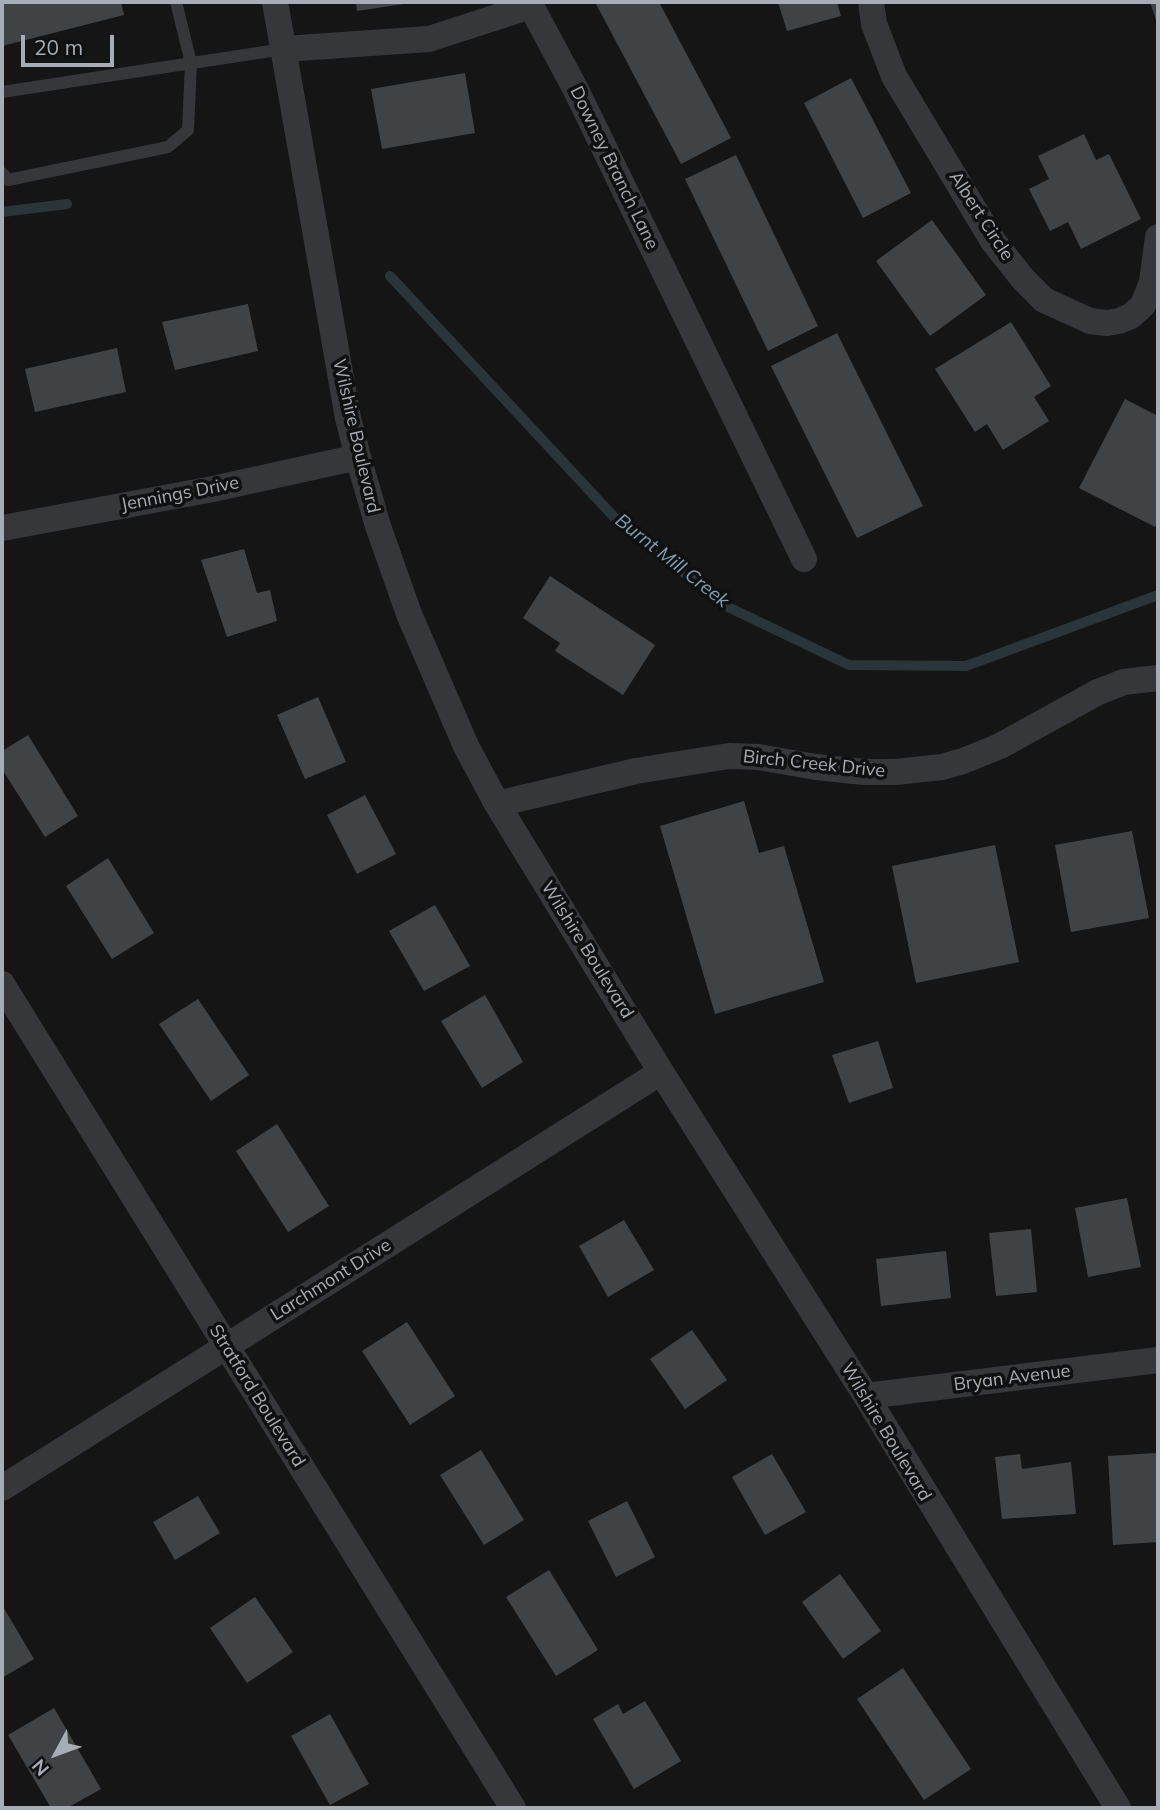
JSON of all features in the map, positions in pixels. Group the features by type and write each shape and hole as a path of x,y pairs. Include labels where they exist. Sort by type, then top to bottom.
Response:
{"street":[{"name":"Wilshire Boulevard","path":"275,2 348,418 358,457 378,526 409,614 466,746 497,804 661,1072 866,1396 1118,1808"},
{"name":"Albert Circle","path":"871,2 874,24 894,76 993,241 1044,300 1090,321 1119,321 1131,316 1143,305 1152,282 1158,237"},
{"name":"Downey Branch Lane","path":"284,49 429,39 531,6 576,90 804,559"},
{"name":"Jennings Drive","path":"2,528 213,489 358,457"},
{"name":"Birch Creek Drive","path":"497,804 636,771 729,756 758,757 864,772 942,767 1000,746 1098,692 1124,682 1158,678"},
{"name":"Stratford Boulevard","path":"2,984 513,1808"},
{"name":"Larchmont Drive","path":"2,1488 661,1072"},
{"name":"Bryan Avenue","path":"866,1396 1158,1360"}],"lane":[{"path":"2,173 8,180 168,147 188,130 191,63 176,2"},
{"path":"2,92 284,49"}],"building":[{"path":"2,2 121,2 124,15 2,46"},
{"path":"356,2 410,2 410,3 357,11"},
{"path":"595,2 659,2 731,138 681,164"},
{"path":"778,2 837,2 841,16 787,31"},
{"path":"1150,2 1158,2 1158,26"},
{"path":"465,73 475,133 382,149 371,89"},
{"path":"851,78 911,193 863,218 804,103"},
{"path":"1084,134 1096,160 1109,154 1141,219 1081,249 1068,222 1050,231 1029,189 1049,179 1038,156"},
{"path":"736,155 818,326 768,351 685,179"},
{"path":"932,220 986,295 930,336 876,261"},
{"path":"248,304 258,351 175,370 162,322"},
{"path":"1011,322 1051,386 1034,397 1049,421 1003,450 987,424 975,432 935,369"},
{"path":"837,333 923,506 857,538 771,366"},
{"path":"117,348 126,392 35,412 25,369"},
{"path":"1125,399 1158,416 1158,522 1155,527 1079,488"},
{"path":"244,549 257,593 270,590 277,621 227,637 201,560"},
{"path":"550,576 655,645 623,695 555,651 560,643 523,618"},
{"path":"318,697 346,762 305,779 277,715"},
{"path":"28,735 78,816 45,837 2,769 2,751"},
{"path":"365,795 396,854 357,874 327,815"},
{"path":"744,801 759,853 784,846 824,982 715,1014 660,826"},
{"path":"1132,831 1149,918 1071,932 1055,845"},
{"path":"995,845 1019,962 916,983 892,866"},
{"path":"108,858 154,933 112,959 66,886"},
{"path":"435,905 470,966 424,991 389,931"},
{"path":"485,995 523,1062 482,1088 441,1021"},
{"path":"198,999 249,1075 211,1101 159,1024"},
{"path":"878,1041 893,1088 849,1103 832,1055"},
{"path":"277,1124 329,1206 288,1232 236,1151"},
{"path":"1127,1198 1141,1267 1088,1277 1075,1208"},
{"path":"624,1220 654,1270 608,1297 579,1246"},
{"path":"1031,1229 1037,1292 996,1296 989,1233"},
{"path":"946,1251 951,1298 881,1306 876,1259"},
{"path":"407,1322 455,1396 410,1425 362,1351"},
{"path":"692,1330 727,1380 685,1409 650,1359"},
{"path":"481,1450 524,1520 484,1545 440,1475"},
{"path":"1156,1453 1158,1542 1113,1545 1108,1456"},
{"path":"772,1454 806,1512 765,1535 732,1477"},
{"path":"1020,1454 1022,1469 1071,1462 1076,1514 1002,1519 995,1457"},
{"path":"198,1496 220,1533 175,1560 153,1522"},
{"path":"627,1501 655,1557 616,1577 588,1521"},
{"path":"549,1570 598,1650 556,1676 506,1597"},
{"path":"840,1574 881,1631 843,1659 802,1602"},
{"path":"255,1597 293,1652 247,1683 210,1628"},
{"path":"2,1605 34,1659 2,1678"},
{"path":"903,1668 971,1769 924,1800 857,1699"},
{"path":"645,1701 681,1761 634,1789 593,1719 618,1704 623,1714"},
{"path":"54,1708 101,1789 67,1808 51,1808 8,1735"},
{"path":"330,1714 369,1784 330,1805 291,1736"}],"waterway":[{"name":"Burnt Mill Creek","path":"2,212 67,204"},
{"name":"Burnt Mill Creek","path":"390,276 615,518 726,606 849,665 966,666 1158,595"}]}
